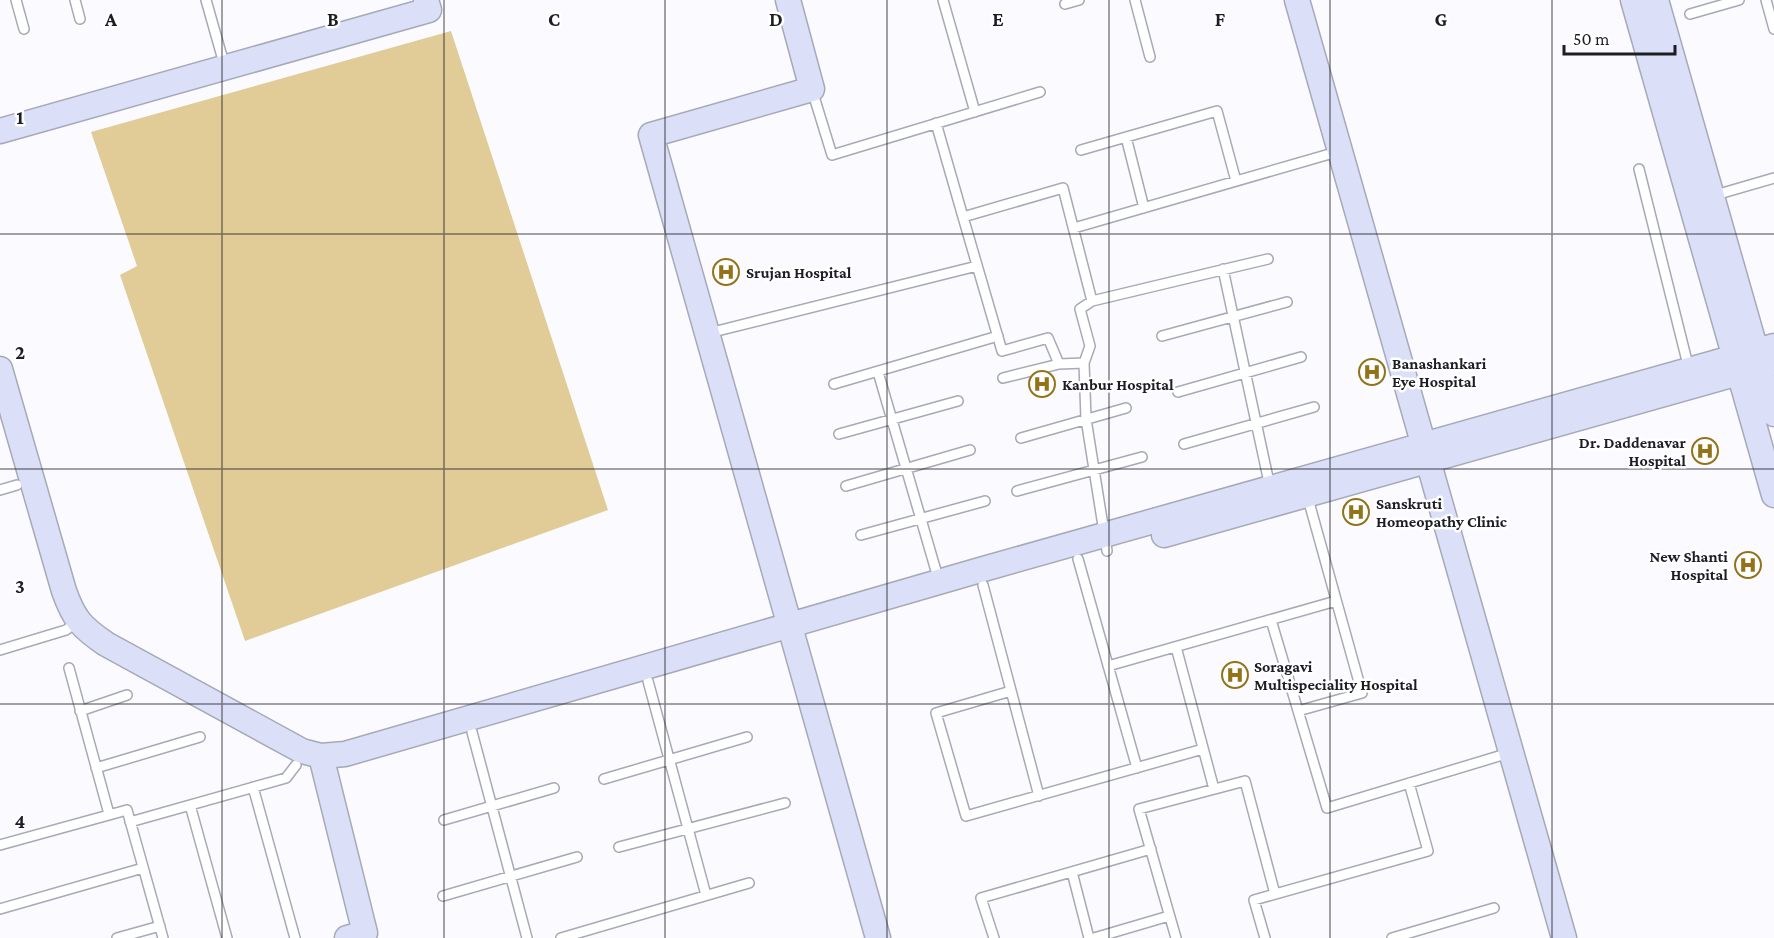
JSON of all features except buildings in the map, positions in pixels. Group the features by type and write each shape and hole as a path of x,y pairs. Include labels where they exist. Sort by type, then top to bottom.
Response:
{"street":[{"path":"0,131 429,10 426,0"},
{"path":"788,0 812,89 651,135 878,938"},
{"path":"1297,0 1564,938"},
{"path":"1634,0 1774,414"},
{"path":"1656,0 1756,359 1774,495"},
{"path":"0,425 9,487 55,616 83,628 106,644 323,763 345,768 648,681 939,581 1307,495 1426,453 1689,369 1756,359"},
{"path":"0,369 72,625 84,646 297,765 316,771 323,763 345,754 791,632 1078,559 1105,543 1270,488 1426,453 1756,359"},
{"path":"323,763 365,933 347,938"}],"lane":[{"path":"16,0 24,29"},
{"path":"75,0 80,19"},
{"path":"206,0 225,68"},
{"path":"943,0 975,112"},
{"path":"1065,4 1079,0"},
{"path":"1135,0 1150,57"},
{"path":"1690,14 1739,0"},
{"path":"1766,0 1774,29"},
{"path":"812,89 832,155 1040,92"},
{"path":"1081,150 1217,111 1236,181"},
{"path":"936,123 1002,351 1048,338 1059,364"},
{"path":"1126,137 1144,208"},
{"path":"1074,228 1340,151"},
{"path":"1639,169 1689,369"},
{"path":"1712,196 1774,178"},
{"path":"963,217 1063,188 1092,301"},
{"path":"1105,543 1086,419 1084,363 1090,346 1080,309 1092,301 1268,259"},
{"path":"707,334 977,266"},
{"path":"1224,269 1270,488"},
{"path":"1162,336 1287,302"},
{"path":"834,384 998,336"},
{"path":"1178,392 1301,357"},
{"path":"1003,378 1059,364 1084,363"},
{"path":"878,372 939,581"},
{"path":"839,434 958,401"},
{"path":"1184,444 1314,406"},
{"path":"1021,438 1126,408"},
{"path":"846,486 970,450"},
{"path":"1017,491 1142,457"},
{"path":"1298,711 1362,693 1307,495"},
{"path":"861,535 985,501"},
{"path":"1078,559 1137,768"},
{"path":"983,585 1039,796"},
{"path":"1108,666 1336,601"},
{"path":"1271,620 1327,807 1511,752"},
{"path":"0,650 72,625"},
{"path":"1176,646 1214,789"},
{"path":"69,668 109,814"},
{"path":"648,681 706,896"},
{"path":"1011,691 936,713 966,816 1203,749"},
{"path":"80,711 127,695"},
{"path":"472,732 527,938"},
{"path":"96,768 200,736"},
{"path":"603,778 747,737"},
{"path":"130,822 286,778 297,765"},
{"path":"1176,938 1139,809 1245,781 1275,894"},
{"path":"1265,938 1254,900 1428,851 1409,783"},
{"path":"253,788 295,938"},
{"path":"444,820 554,788"},
{"path":"619,847 785,804"},
{"path":"190,805 227,938"},
{"path":"0,845 127,810 163,938"},
{"path":"994,938 981,898 1150,849"},
{"path":"443,896 577,856"},
{"path":"0,909 143,868"},
{"path":"1072,872 1089,938"},
{"path":"561,938 750,883"},
{"path":"1398,937 1494,908"},
{"path":"1094,938 1169,916"},
{"path":"117,938 160,926"}],"shaded area":[{"path":"451,31 608,510 245,641 120,275 137,266 91,132"}],"place":[{"name":"Srujan Hospital","path":"726,272"},
{"name":"Banashankari Eye Hospital","path":"1372,372"},
{"name":"Kanbur Hospital","path":"1042,384"},
{"name":"Dr. Daddenavar Hospital","path":"1705,451"},
{"name":"Sanskruti Homeopathy Clinic","path":"1356,512"},
{"name":"New Shanti Hospital","path":"1748,565"},
{"name":"Soragavi Multispeciality Hospital","path":"1235,675"}]}
